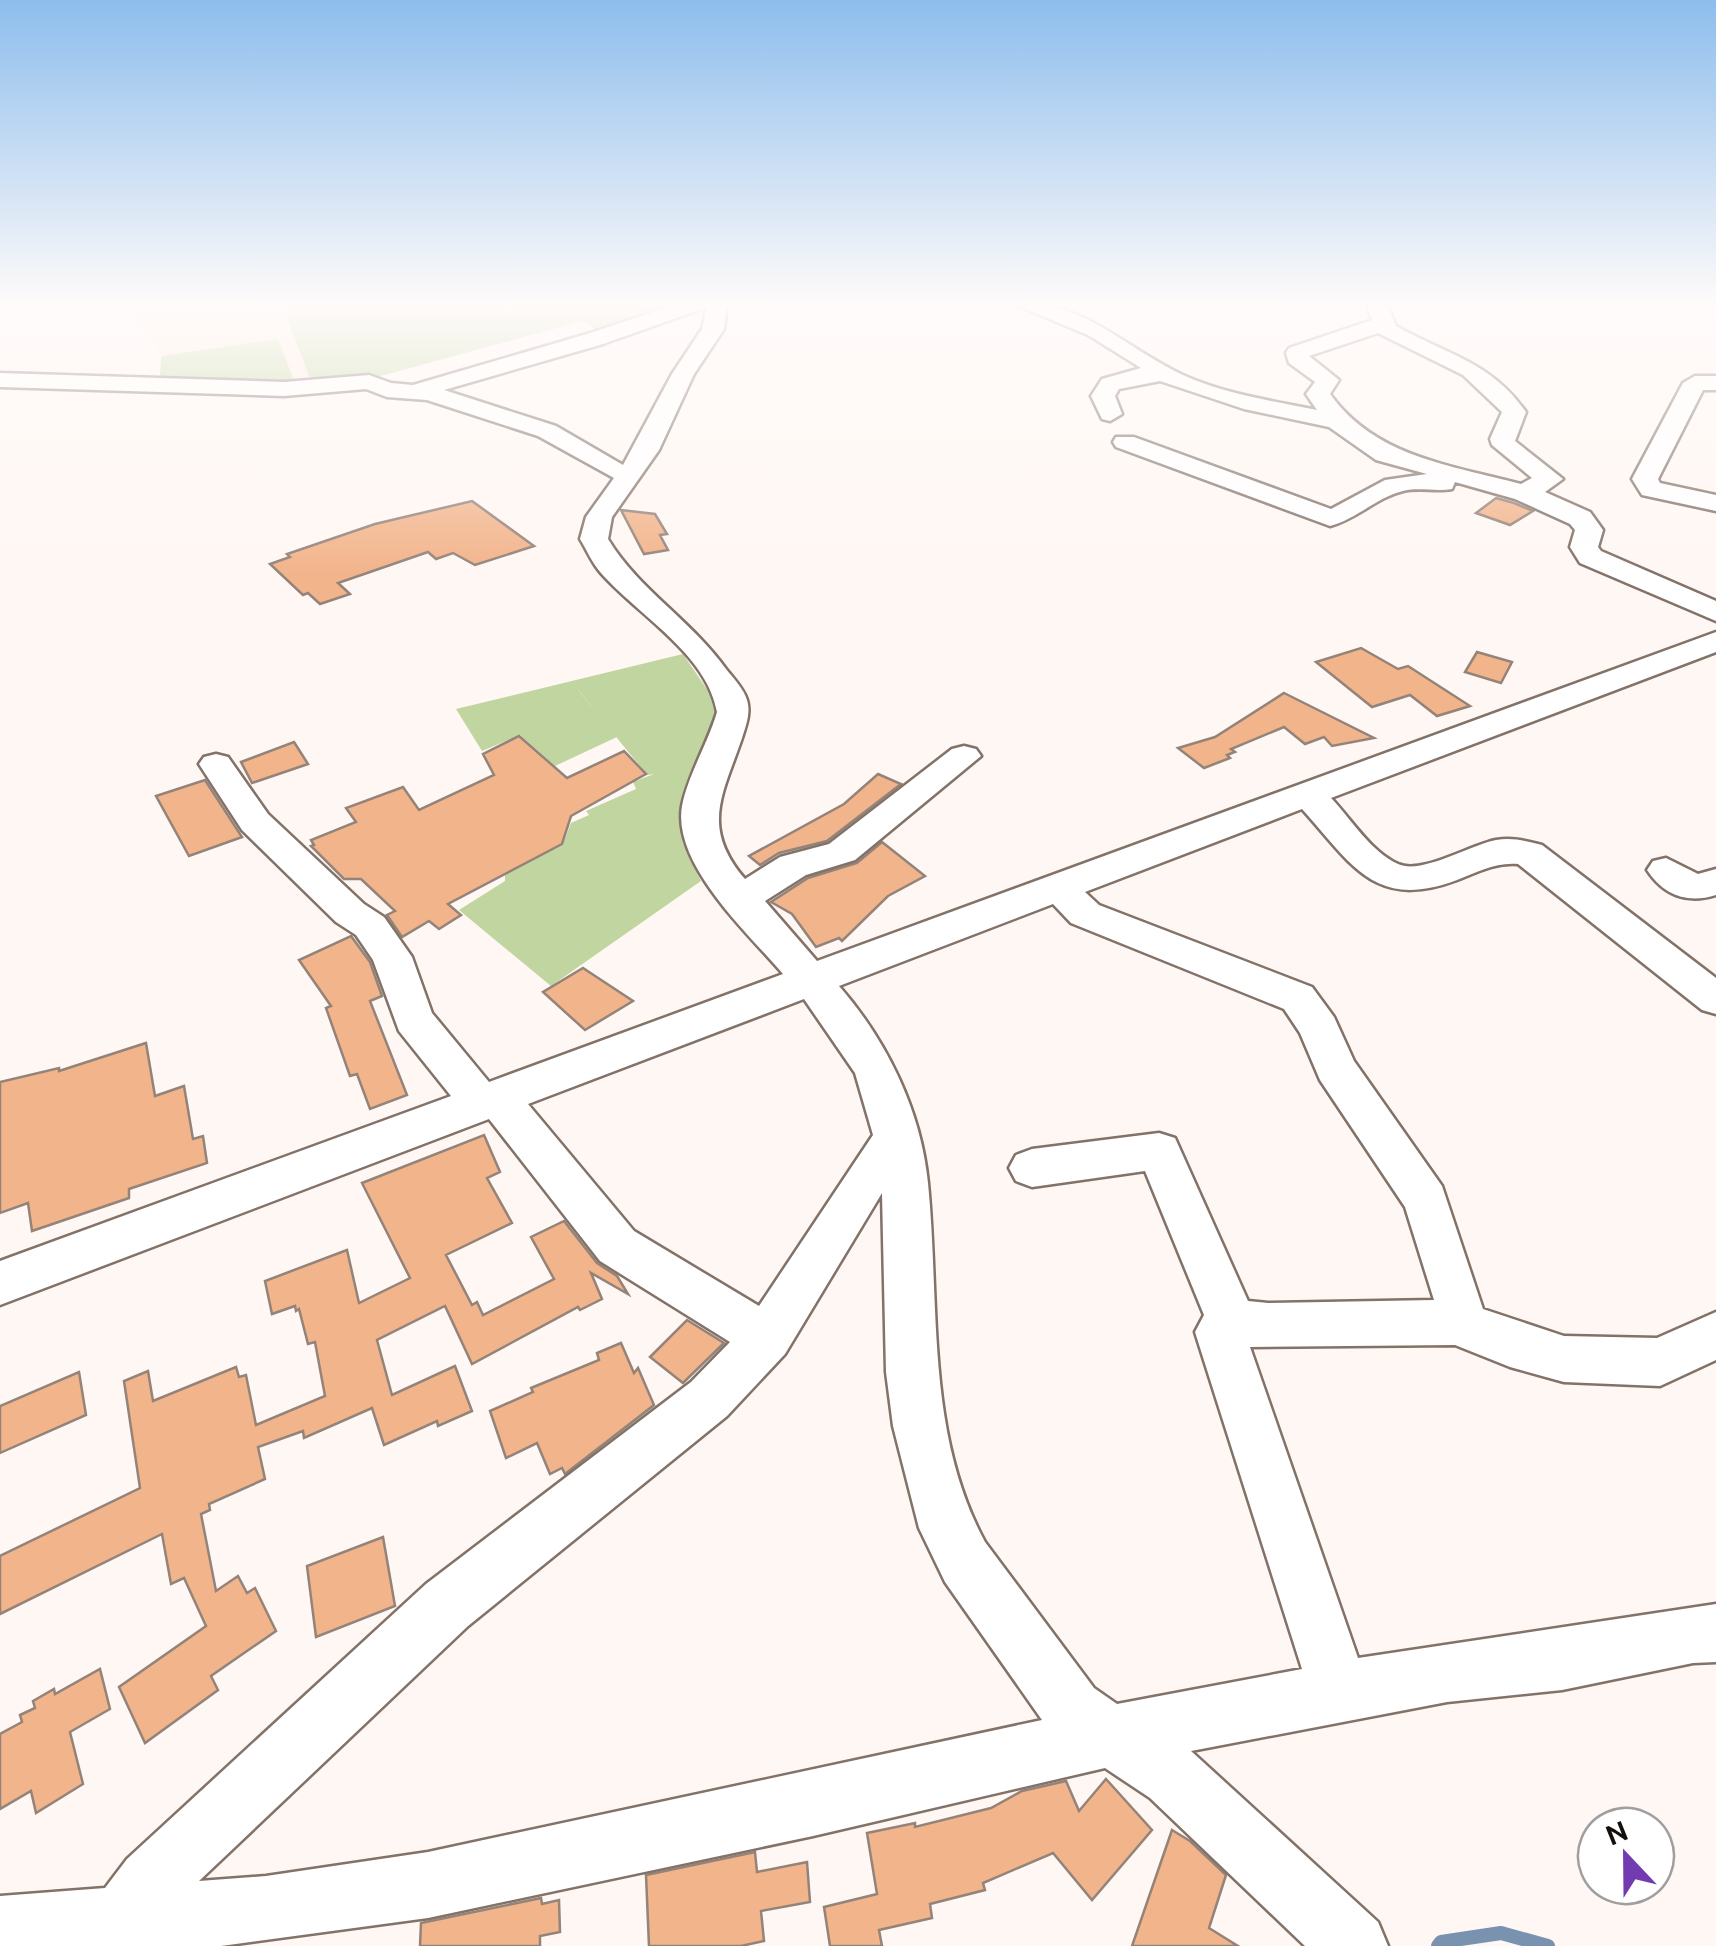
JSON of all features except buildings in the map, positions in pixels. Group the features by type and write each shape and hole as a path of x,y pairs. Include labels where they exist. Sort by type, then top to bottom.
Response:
{"street":[{"path":"423,393 547,431 615,471 630,474"},
{"path":"673,393 647,450 599,517 594,539 610,566 697,650 730,696 733,712 700,804 698,825 713,866 838,1012 875,1069 906,1180 912,1372 920,1426 947,1528 965,1562 1072,1710 1172,1776 1354,1946"},
{"path":"1105,393 1110,414"},
{"path":"1218,393 1336,422"},
{"path":"1319,393 1336,422 1385,456 1524,494 1580,518 1588,530 1586,552 1598,562 1716,612"},
{"path":"1500,393 1514,412 1502,439 1504,445 1550,478 1524,494"},
{"path":"1690,393 1645,479 1651,488 1716,503"},
{"path":"1125,442 1330,518 1349,514 1391,486 1477,481"},
{"path":"0,1282 1716,642"},
{"path":"742,898 792,866 842,852 964,756"},
{"path":"216,764 255,822 350,913 370,926 392,957 414,1020 618,1246 766,1338"},
{"path":"1308,795 1370,864 1394,877 1414,878 1512,847 1529,854 1716,999"},
{"path":"1666,870 1693,889 1716,882"},
{"path":"1058,887 1085,914 1298,998 1320,1028 1336,1068 1426,1200 1459,1302 1457,1322"},
{"path":"120,1924 150,1882 447,1605 709,1399 766,1338 881,1156 897,1138"},
{"path":"1032,1168 1159,1151 1232,1322"},
{"path":"1340,1693 1220,1332 1232,1322 1268,1326 1457,1322 1510,1344 1564,1358 1660,1362 1716,1335"},
{"path":"0,1930 120,1924 266,1909 428,1885 813,1804 1114,1735 1447,1672 1562,1660 1716,1633"}],"green space":[{"path":"683,654 715,701 717,714 690,778 682,815 690,856 701,881 551,986 459,910 505,881 505,874 563,844 571,823 589,815 586,811 636,789 633,782 654,774 648,775 616,737 555,766 520,735 482,751 456,709"}],"waterway":[{"path":"1438,1946 1441,1942 1501,1933 1548,1946"}]}
